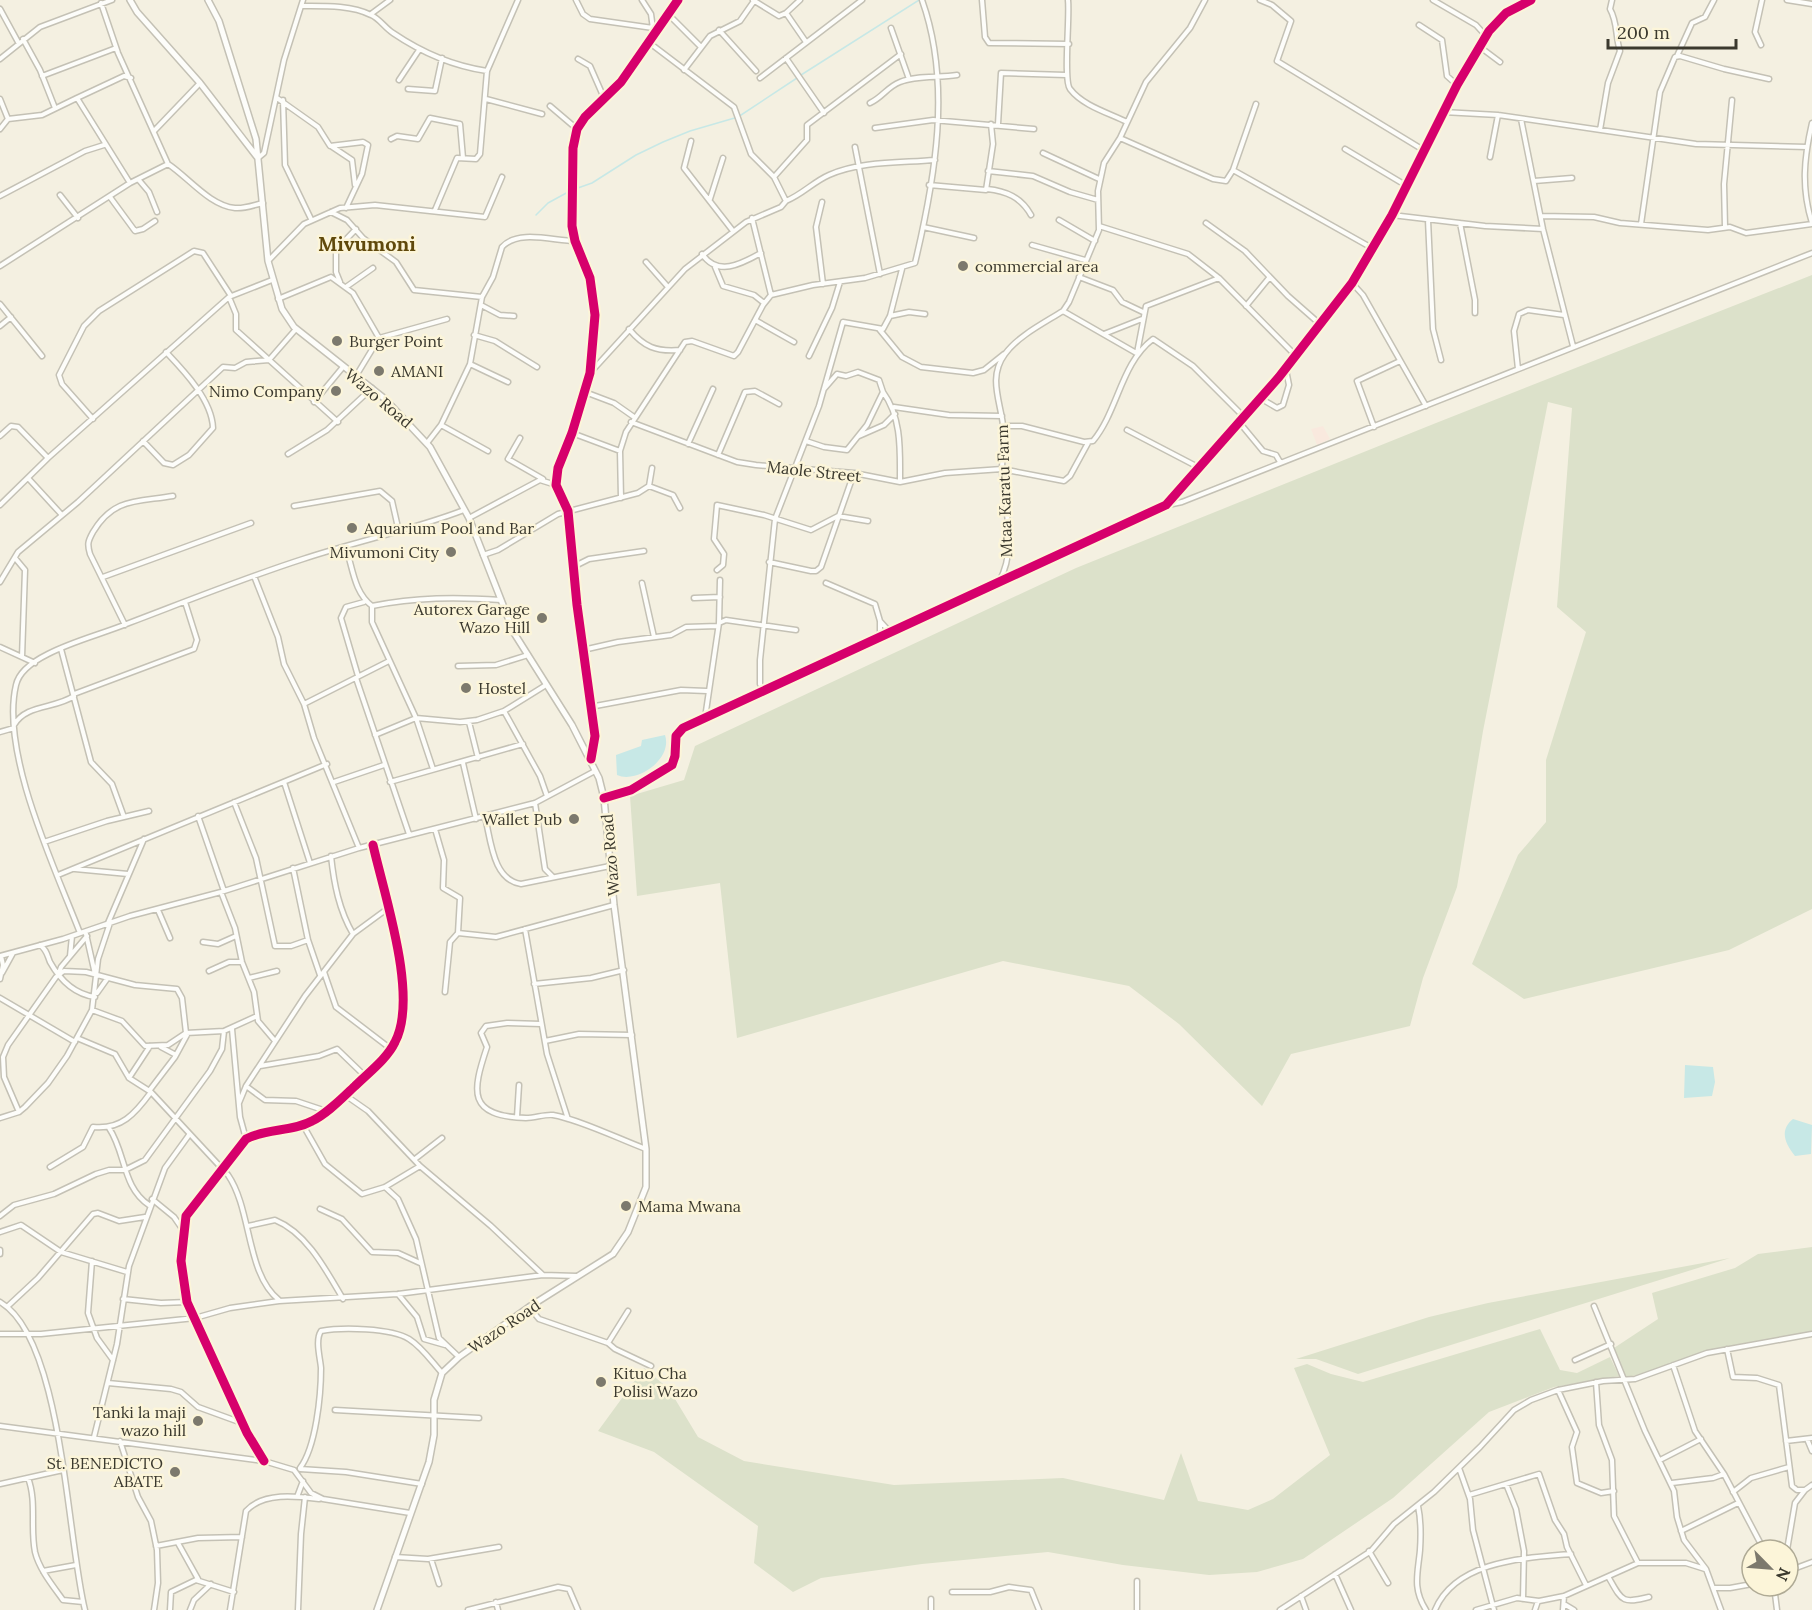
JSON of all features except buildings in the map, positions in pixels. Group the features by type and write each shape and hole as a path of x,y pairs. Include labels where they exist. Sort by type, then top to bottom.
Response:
{"main road":[{"path":"130,0 137,12 200,83 258,158"},
{"name":"Wazo Road","path":"208,0 219,21 256,139 268,261 278,298 296,329 372,388 428,443 469,518 514,633 591,759 604,798 614,905 625,969 646,1149 646,1187 628,1232 613,1254 528,1307 459,1357 442,1373"},
{"path":"377,1608 432,1452 434,1400 442,1373"}],"street":[{"path":"0,58 40,27 112,0"},
{"path":"258,158 264,153 266,135 277,98 284,60 303,0"},
{"path":"371,14 390,0"},
{"path":"435,210 457,158 476,159 480,154 487,71 518,0"},
{"path":"576,0 583,14 590,19 653,30"},
{"path":"642,0 651,14 653,30"},
{"path":"591,759 595,736 568,512 556,485 558,468 572,433 590,373 595,315 590,278 575,241 571,202 573,148 577,129 621,82 653,30 678,0"},
{"path":"684,70 701,47 718,30 740,21 753,1 779,16 786,13 800,0"},
{"path":"760,78 862,0"},
{"path":"621,498 620,451 631,422 667,373 686,342 692,341 736,355 764,303 771,295 880,274 902,269 915,263 935,160 938,122 932,39 922,0"},
{"path":"982,0 985,37 989,43 1069,44"},
{"path":"1068,0 1069,44 1066,75 1070,89 1082,100 1127,122"},
{"path":"879,328 902,357 921,367 973,373 984,370 1030,332 1063,310 1095,242 1099,226 1099,179 1104,163 1120,138 1146,82 1190,28 1205,0"},
{"path":"1260,0 1272,5 1291,21 1277,61 1425,151"},
{"path":"1272,5 1275,0"},
{"path":"1433,0 1476,25 1486,36"},
{"path":"1166,505 1321,326 1352,283 1392,215 1457,85 1486,36 1497,20 1532,0"},
{"path":"1600,130 1608,82 1620,51 1616,39 1617,24 1610,9 1612,0"},
{"path":"1641,224 1660,92 1665,76 1692,23 1705,17 1714,0"},
{"path":"1761,45 1755,32 1762,0"},
{"path":"1787,0 1812,4"},
{"path":"101,3 116,48 155,130 168,164 206,194 228,206 235,208 263,202"},
{"path":"302,6 340,8 371,14 390,31 419,50 462,68 487,71"},
{"path":"0,9 18,42"},
{"path":"786,13 806,42"},
{"path":"668,14 701,47"},
{"path":"1419,25 1442,40 1447,76 1457,85"},
{"path":"891,28 909,79"},
{"path":"718,30 756,71"},
{"path":"23,39 55,108"},
{"path":"647,41 734,107 751,154 774,177 786,201"},
{"path":"1480,47 1500,62"},
{"path":"42,76 116,48"},
{"path":"399,80 419,50"},
{"path":"774,177 807,140 807,125 901,54"},
{"path":"1677,56 1769,79"},
{"path":"408,89 435,91 442,58"},
{"path":"786,58 824,113"},
{"path":"578,59 590,66 604,98"},
{"path":"998,124 1001,73 1066,75"},
{"path":"870,103 881,98 887,88 909,79 957,75"},
{"path":"0,129 8,119 37,117 124,76 130,78"},
{"path":"155,130 200,83"},
{"path":"77,98 130,183"},
{"path":"277,98 283,100 318,127 331,146 352,160 355,186"},
{"path":"0,99 8,119"},
{"path":"486,99 542,114"},
{"path":"283,100 285,165 311,219"},
{"path":"1725,227 1724,184 1732,100"},
{"path":"1120,138 1213,179 1226,181 1233,170 1256,104"},
{"path":"550,106 577,129"},
{"path":"1443,112 1498,115 1728,147 1807,147"},
{"path":"1490,157 1498,115"},
{"path":"391,139 397,136 418,139 430,118 460,124 463,158"},
{"path":"1521,119 1543,229 1573,346"},
{"path":"875,128 902,123 938,122 998,124 1034,129"},
{"path":"1541,216 1594,217 1714,231 1725,227 1757,233 1812,224 1804,190 1807,147 1812,123"},
{"path":"987,189 993,144 991,124"},
{"path":"691,141 684,168 733,231"},
{"path":"331,146 363,142 368,145 362,174 346,208"},
{"path":"0,196 85,151 104,144"},
{"path":"855,147 880,274"},
{"path":"1345,148 1407,186"},
{"path":"1043,153 1099,179"},
{"path":"710,200 723,158"},
{"path":"590,373 668,287 702,254 752,218 781,207 786,201 801,195 831,174 859,167 935,160"},
{"path":"0,266 130,183 168,164"},
{"path":"1233,170 1372,248"},
{"path":"988,171 1033,176 1070,192 1098,200"},
{"path":"268,261 311,219 330,211 375,205 485,217 502,177"},
{"path":"1534,181 1572,178"},
{"path":"138,179 149,192 157,212"},
{"path":"929,185 1007,192 1023,203 1032,215"},
{"path":"60,195 78,218"},
{"path":"110,197 135,231 155,221"},
{"path":"822,202 816,227 823,284"},
{"path":"330,211 347,220 363,238 396,262 417,291 482,297"},
{"path":"1392,215 1543,229"},
{"path":"752,218 771,295"},
{"path":"1059,220 1095,242"},
{"path":"1428,220 1434,330 1441,360"},
{"path":"1206,223 1245,251 1269,278 1321,326"},
{"path":"1460,223 1475,300 1475,314"},
{"path":"1099,226 1188,254 1219,278 1296,356"},
{"path":"923,227 974,238"},
{"path":"340,283 336,272 336,250 356,229"},
{"path":"428,443 441,425 470,364 482,297 506,243 532,237 575,241"},
{"path":"1032,245 1085,260"},
{"path":"93,419 62,384 59,375 84,326 99,311 194,251 203,253 230,297 236,314 236,330 338,422"},
{"path":"715,266 730,267 761,253"},
{"path":"604,798 631,790 668,768 674,761 675,741 679,732 880,636 1166,505 1182,502 1812,253"},
{"path":"702,254 715,266 723,286 754,295 764,303"},
{"path":"646,262 668,287"},
{"path":"346,287 373,268"},
{"path":"764,692 760,673 763,626 776,519 806,441 843,322 879,328 886,326 902,269"},
{"path":"278,298 331,277 353,293 380,338"},
{"path":"1079,277 1113,290 1122,302 1143,312"},
{"path":"1138,354 1143,312 1150,304 1219,278"},
{"path":"1246,306 1269,278"},
{"path":"0,505 48,458 230,297 272,280"},
{"path":"809,356 832,308 840,282"},
{"path":"1352,283 1363,295 1426,406"},
{"path":"0,304 42,356"},
{"path":"481,305 500,315 514,316"},
{"path":"1063,310 1138,354"},
{"path":"1518,369 1514,331 1519,314 1528,310 1564,315"},
{"path":"890,316 909,312 925,314"},
{"path":"0,326 11,317"},
{"path":"355,377 380,338 447,319"},
{"path":"1103,334 1142,319"},
{"path":"755,320 794,342"},
{"path":"0,582 18,552 60,514 78,502 196,390 223,367 234,368 246,362 269,360 296,329"},
{"path":"629,329 640,342 653,348 666,352 680,350"},
{"path":"474,335 495,341 537,367"},
{"path":"1003,426 1015,424 1088,442 1095,439 1126,375 1138,354 1151,340 1155,340 1160,346 1200,373 1244,417"},
{"path":"143,441 169,465 189,455 213,428 207,409 186,373 166,352"},
{"name":"Mtaa Karatu Farm","path":"998,583 1006,570 1009,549 1002,469 1003,426 995,377 1005,353"},
{"path":"1374,427 1357,381 1400,361"},
{"path":"470,364 508,382"},
{"path":"314,402 343,367"},
{"path":"1260,398 1277,408 1283,405 1288,385 1286,369"},
{"path":"823,389 837,374 846,376 858,372 876,378 883,393 894,407 900,451 900,482"},
{"path":"288,454 338,422 372,388"},
{"path":"688,444 713,389"},
{"path":"718,455 745,392 755,391 779,404"},
{"path":"585,392 614,404 634,417"},
{"path":"806,441 824,447 847,450 859,436 883,393"},
{"path":"894,407 949,415 1002,416"},
{"path":"859,436 884,425 895,414"},
{"name":"Maole Street","path":"631,422 737,462 854,473 900,482 945,473 1002,469 1064,481 1071,476 1088,442"},
{"path":"1239,422 1263,451 1276,455 1280,462"},
{"path":"441,425 488,451"},
{"path":"0,436 11,426 18,427 48,458"},
{"path":"1127,430 1198,467"},
{"path":"572,433 620,451"},
{"path":"520,438 508,459 556,485"},
{"path":"649,486 652,468"},
{"path":"770,562 816,572 821,567 841,516 854,473"},
{"path":"28,478 60,514"},
{"path":"469,518 544,480"},
{"path":"483,555 498,550 541,523 568,512 621,498 649,486 673,495 680,508"},
{"path":"294,506 380,491 392,501 399,532"},
{"path":"125,625 87,545 100,520 127,502 172,496"},
{"path":"717,570 723,565 724,554 714,539 717,505 811,530 841,516 868,521"},
{"path":"96,976 84,933 44,842 31,802 14,727 16,684 26,670 61,649 254,576 465,510"},
{"path":"103,577 251,523"},
{"path":"346,548 356,583 365,602 372,606 420,598 461,597 501,600"},
{"path":"573,567 589,559 644,551"},
{"path":"15,558 25,570 22,657"},
{"path":"254,576 278,637 284,664 304,704 314,738 327,764 359,848"},
{"path":"705,719 707,691 719,625 720,580"},
{"path":"642,583 654,637"},
{"path":"826,583 874,604 880,621 880,636"},
{"path":"694,598 720,597"},
{"path":"0,732 14,727 21,714 64,702 74,695 194,649 197,640 185,602"},
{"path":"365,602 345,606 341,618 384,765 409,834"},
{"path":"372,606 372,622 416,718 433,769"},
{"path":"583,650 678,633 686,627 719,625 726,620 796,630"},
{"path":"880,621 890,632"},
{"path":"0,647 35,663"},
{"path":"61,649 93,767 112,784 124,817"},
{"path":"458,666 496,665 528,655"},
{"path":"304,704 389,661"},
{"path":"375,735 416,718 469,722 504,711 546,685"},
{"path":"590,707 681,690 707,691"},
{"path":"504,711 548,796"},
{"path":"469,722 478,758"},
{"path":"390,782 523,744"},
{"path":"463,763 476,819"},
{"path":"58,875 327,764"},
{"path":"334,782 384,765"},
{"path":"2,973 0,955 223,892 359,848 535,803 596,770"},
{"path":"284,782 310,863"},
{"path":"234,802 248,834 261,879 275,946 291,946 308,940"},
{"path":"535,803 545,869 553,876"},
{"path":"44,842 149,811"},
{"path":"198,816 223,892 242,962 254,992 257,1016 275,1041"},
{"path":"485,817 501,874 505,879 521,884 611,866"},
{"path":"435,829 444,860 443,888 460,898 458,933 450,942 445,992"},
{"path":"0,1118 19,1112 61,1066 92,1010 101,948 144,838"},
{"path":"264,1461 242,1423 187,1302 181,1262 183,1230 186,1216 246,1139 256,1134 303,1125 326,1111 366,1076 391,1049 400,1032 405,1005 397,949 373,845"},
{"path":"331,856 336,891 344,919 353,934"},
{"path":"293,868 308,940 336,1007 391,1049"},
{"path":"74,869 128,874"},
{"path":"458,933 496,938 614,905"},
{"path":"158,909 170,938"},
{"path":"239,1103 246,1086 322,974 353,934 387,909"},
{"path":"525,929 541,1024 556,1086 568,1119"},
{"path":"19,1112 4,1077 3,1057 11,1039 31,1015 84,933"},
{"path":"70,956 72,936"},
{"path":"203,942 218,944 236,936"},
{"path":"39,945 46,951 59,974 73,989 95,996"},
{"path":"0,979 13,952"},
{"path":"208,970 229,962 242,962"},
{"path":"534,984 591,978 625,969"},
{"path":"50,1167 83,1147 93,1127 109,1128 130,1118 176,1055 187,1033 182,998 177,989 135,986 77,970 59,974"},
{"path":"249,978 277,971"},
{"path":"95,996 107,979"},
{"path":"0,998 76,1040 115,1054 129,1078 150,1092 222,1168 234,1183 264,1284 279,1301"},
{"path":"92,1010 118,1018 140,1042 151,1046 173,1043 187,1033 232,1029 257,1016"},
{"path":"541,1024 499,1023 486,1026 481,1033 487,1047 476,1084 479,1101 488,1109 517,1117 534,1118 551,1115 568,1119 646,1149"},
{"path":"232,1029 239,1103 246,1139"},
{"path":"0,1216 12,1206 54,1194 96,1174 109,1170 125,1170 145,1160 176,1120 218,1057 225,1039 224,1031"},
{"path":"545,1041 579,1034 632,1035"},
{"path":"129,1078 151,1046"},
{"path":"159,1046 176,1055"},
{"path":"260,1066 314,1058 337,1049 366,1076"},
{"path":"517,1117 519,1085"},
{"path":"246,1086 265,1100 296,1101 326,1111"},
{"path":"345,1095 368,1111 420,1166 491,1226 543,1275"},
{"path":"303,1125 325,1164 359,1193 365,1194 385,1187 420,1166"},
{"path":"109,1128 122,1154 125,1170 135,1192 149,1205"},
{"path":"94,1437 120,1326 127,1272 149,1205 165,1168 189,1135"},
{"path":"415,1159 442,1138"},
{"path":"385,1187 398,1199 416,1239 436,1331 445,1345"},
{"path":"152,1199 174,1217 183,1230"},
{"path":"320,1209 342,1219 372,1252 398,1253 421,1263"},
{"path":"8,1306 61,1252 95,1213 119,1221 145,1217"},
{"path":"248,1226 275,1220 291,1230 322,1263 343,1299"},
{"path":"0,1232 21,1225 61,1252 127,1272"},
{"path":"92,1261 88,1305 90,1320 100,1343 109,1351 113,1360"},
{"path":"0,1334 95,1329 195,1318 230,1308 279,1301 398,1294 543,1275 580,1276"},
{"path":"398,1294 417,1317 424,1339 445,1345 455,1351 459,1357"},
{"path":"123,1299 161,1303 187,1302"},
{"path":"0,1302 8,1306 20,1319 41,1364 57,1434 76,1565 85,1610"},
{"path":"1594,1306 1671,1483 1684,1540 1706,1569 1721,1610"},
{"path":"528,1307 539,1319 608,1343 615,1349 651,1366"},
{"path":"608,1343 628,1311"},
{"path":"322,1499 311,1493 299,1470 311,1444 319,1394 318,1337 321,1331 362,1330 400,1335 416,1344 442,1373"},
{"path":"1280,1610 1370,1551 1394,1524 1459,1468 1519,1406 1558,1390 1644,1376 1728,1348 1812,1334"},
{"path":"1575,1360 1611,1344"},
{"path":"1728,1348 1733,1377 1757,1378 1780,1387 1793,1488 1805,1490"},
{"path":"1673,1365 1689,1419 1724,1474 1757,1538"},
{"path":"1596,1382 1599,1425 1612,1461 1614,1516 1638,1563"},
{"path":"108,1383 171,1389 181,1392 198,1407 242,1423"},
{"path":"1558,1390 1576,1432 1572,1448 1577,1483 1601,1493 1614,1491"},
{"path":"335,1410 479,1418"},
{"path":"0,1426 264,1461 299,1470 346,1472 422,1484"},
{"path":"1786,1441 1809,1438 1812,1451"},
{"path":"1660,1460 1701,1439"},
{"path":"120,1441 138,1497 151,1521 156,1546 158,1583 154,1610"},
{"path":"1733,1492 1751,1478 1789,1467"},
{"path":"1459,1468 1469,1495 1482,1568 1493,1608"},
{"path":"0,1484 63,1470"},
{"path":"1469,1495 1539,1474 1555,1520 1564,1534 1586,1585"},
{"path":"1671,1483 1713,1478 1724,1474"},
{"path":"28,1478 32,1497 35,1554 63,1600 83,1602"},
{"path":"297,1497 303,1481"},
{"path":"1506,1484 1516,1509 1524,1561 1523,1599"},
{"path":"1789,1538 1795,1503 1812,1485"},
{"path":"298,1610 305,1497"},
{"path":"230,1610 244,1516 250,1506 267,1499 305,1497 410,1514"},
{"path":"1681,1531 1738,1503"},
{"path":"1418,1505 1420,1549 1416,1584 1426,1610"},
{"path":"156,1546 178,1544 198,1538 242,1537"},
{"path":"178,1544 198,1580"},
{"path":"394,1557 431,1559 499,1547"},
{"path":"1370,1551 1388,1583"},
{"path":"1435,1610 1447,1593 1482,1568 1571,1554"},
{"path":"431,1559 439,1584"},
{"path":"1476,1610 1493,1608 1512,1600 1538,1600 1564,1596 1586,1585 1609,1578 1638,1563 1686,1563 1706,1569"},
{"path":"43,1570 76,1565"},
{"path":"1335,1574 1351,1610"},
{"path":"1609,1578 1623,1600 1628,1602 1649,1597"},
{"path":"170,1610 171,1592 198,1580 234,1592"},
{"path":"1137,1581 1137,1610"},
{"path":"190,1610 195,1600 211,1584"},
{"path":"1714,1588 1740,1586"},
{"path":"468,1610 546,1589 568,1587 578,1610"},
{"path":"952,1592 990,1592 1009,1587 1031,1590 1039,1610"},
{"path":"1301,1596 1306,1610"},
{"path":"1563,1610 1564,1596"},
{"path":"931,1599 931,1610"},
{"path":"1530,1600 1535,1609"},
{"path":"1535,1609 1538,1600"},
{"path":"496,1602 498,1610"},
{"path":"1564,1604 1574,1610"},
{"path":"377,1608 385,1610"}],"shaded area":[{"path":"1323,426 1330,439 1317,445 1311,429"}],"green space":[{"path":"1812,275 1812,909 1729,950 1524,999 1472,964 1518,855 1546,822 1546,760 1586,632 1557,607 1572,408 1548,402 1483,731 1457,887 1423,978 1410,1026 1291,1054 1262,1106 1179,1024 1129,986 1003,961 737,1038 720,883 637,896 630,796 684,780 695,746 1076,568"},
{"path":"1812,1247 1812,1332 1706,1351 1643,1374 1626,1377 1614,1348 1658,1319 1652,1293 1735,1268 1758,1254"},
{"path":"1730,1258 1358,1374 1316,1359 1296,1359 1429,1317 1488,1303"},
{"path":"1540,1329 1560,1370 1577,1373 1610,1357 1619,1376 1554,1387 1489,1412 1393,1498 1303,1559 1257,1572 1209,1575 1123,1565 1048,1552 922,1564 821,1578 793,1592 754,1563 758,1526 654,1452 598,1431 644,1368 669,1389 698,1437 744,1461 894,1485 1063,1478 1164,1500 1181,1453 1198,1501 1248,1510 1273,1499 1330,1455 1294,1368 1307,1364 1331,1374 1363,1382"}],"water":[{"path":"665,735 664,753 652,767 634,776 617,775 616,755 641,746 642,740"},
{"path":"1685,1065 1713,1067 1715,1082 1712,1096 1684,1098"},
{"path":"1793,1119 1812,1125 1811,1154 1795,1156 1788,1147 1785,1132"}],"waterway":[{"path":"801,75 919,0"},
{"path":"575,189 592,183 636,155 663,142 690,131 738,117 797,78"},
{"path":"536,215 548,203 570,191"}],"cycle path":[{"path":"591,759 595,736 577,605 568,511 556,485 558,468 572,433 590,373 595,315 590,278 575,241 572,226 573,148 577,129 585,117 621,82 678,0"},
{"path":"604,798 631,790 672,765 676,736 683,728 1166,505 1279,377 1352,283 1392,215 1457,85 1489,31 1506,13 1531,0"},
{"path":"264,1461 247,1433 187,1302 181,1261 186,1216 246,1139 262,1133 296,1127 318,1118 377,1066 395,1042 401,1023 403,999 401,973 391,917 373,845"}],"place":[{"name":"commercial area","path":"963,266"},
{"name":"Burger Point","path":"337,341"},
{"name":"AMANI","path":"379,371"},
{"name":"Nimo Company","path":"336,391"},
{"name":"Aquarium Pool and Bar","path":"352,528"},
{"name":"Mivumoni City","path":"451,552"},
{"name":"Autorex Garage Wazo Hill","path":"542,618"},
{"name":"Hostel","path":"466,688"},
{"name":"Wallet Pub","path":"574,819"},
{"name":"Mama Mwana","path":"626,1206"},
{"name":"Kituo Cha Polisi Wazo","path":"601,1382"},
{"name":"Tanki la maji wazo hill","path":"198,1421"},
{"name":"St. BENEDICTO ABATE","path":"175,1472"}],"district":[{"name":"Mivumoni","path":"367,243"}]}
